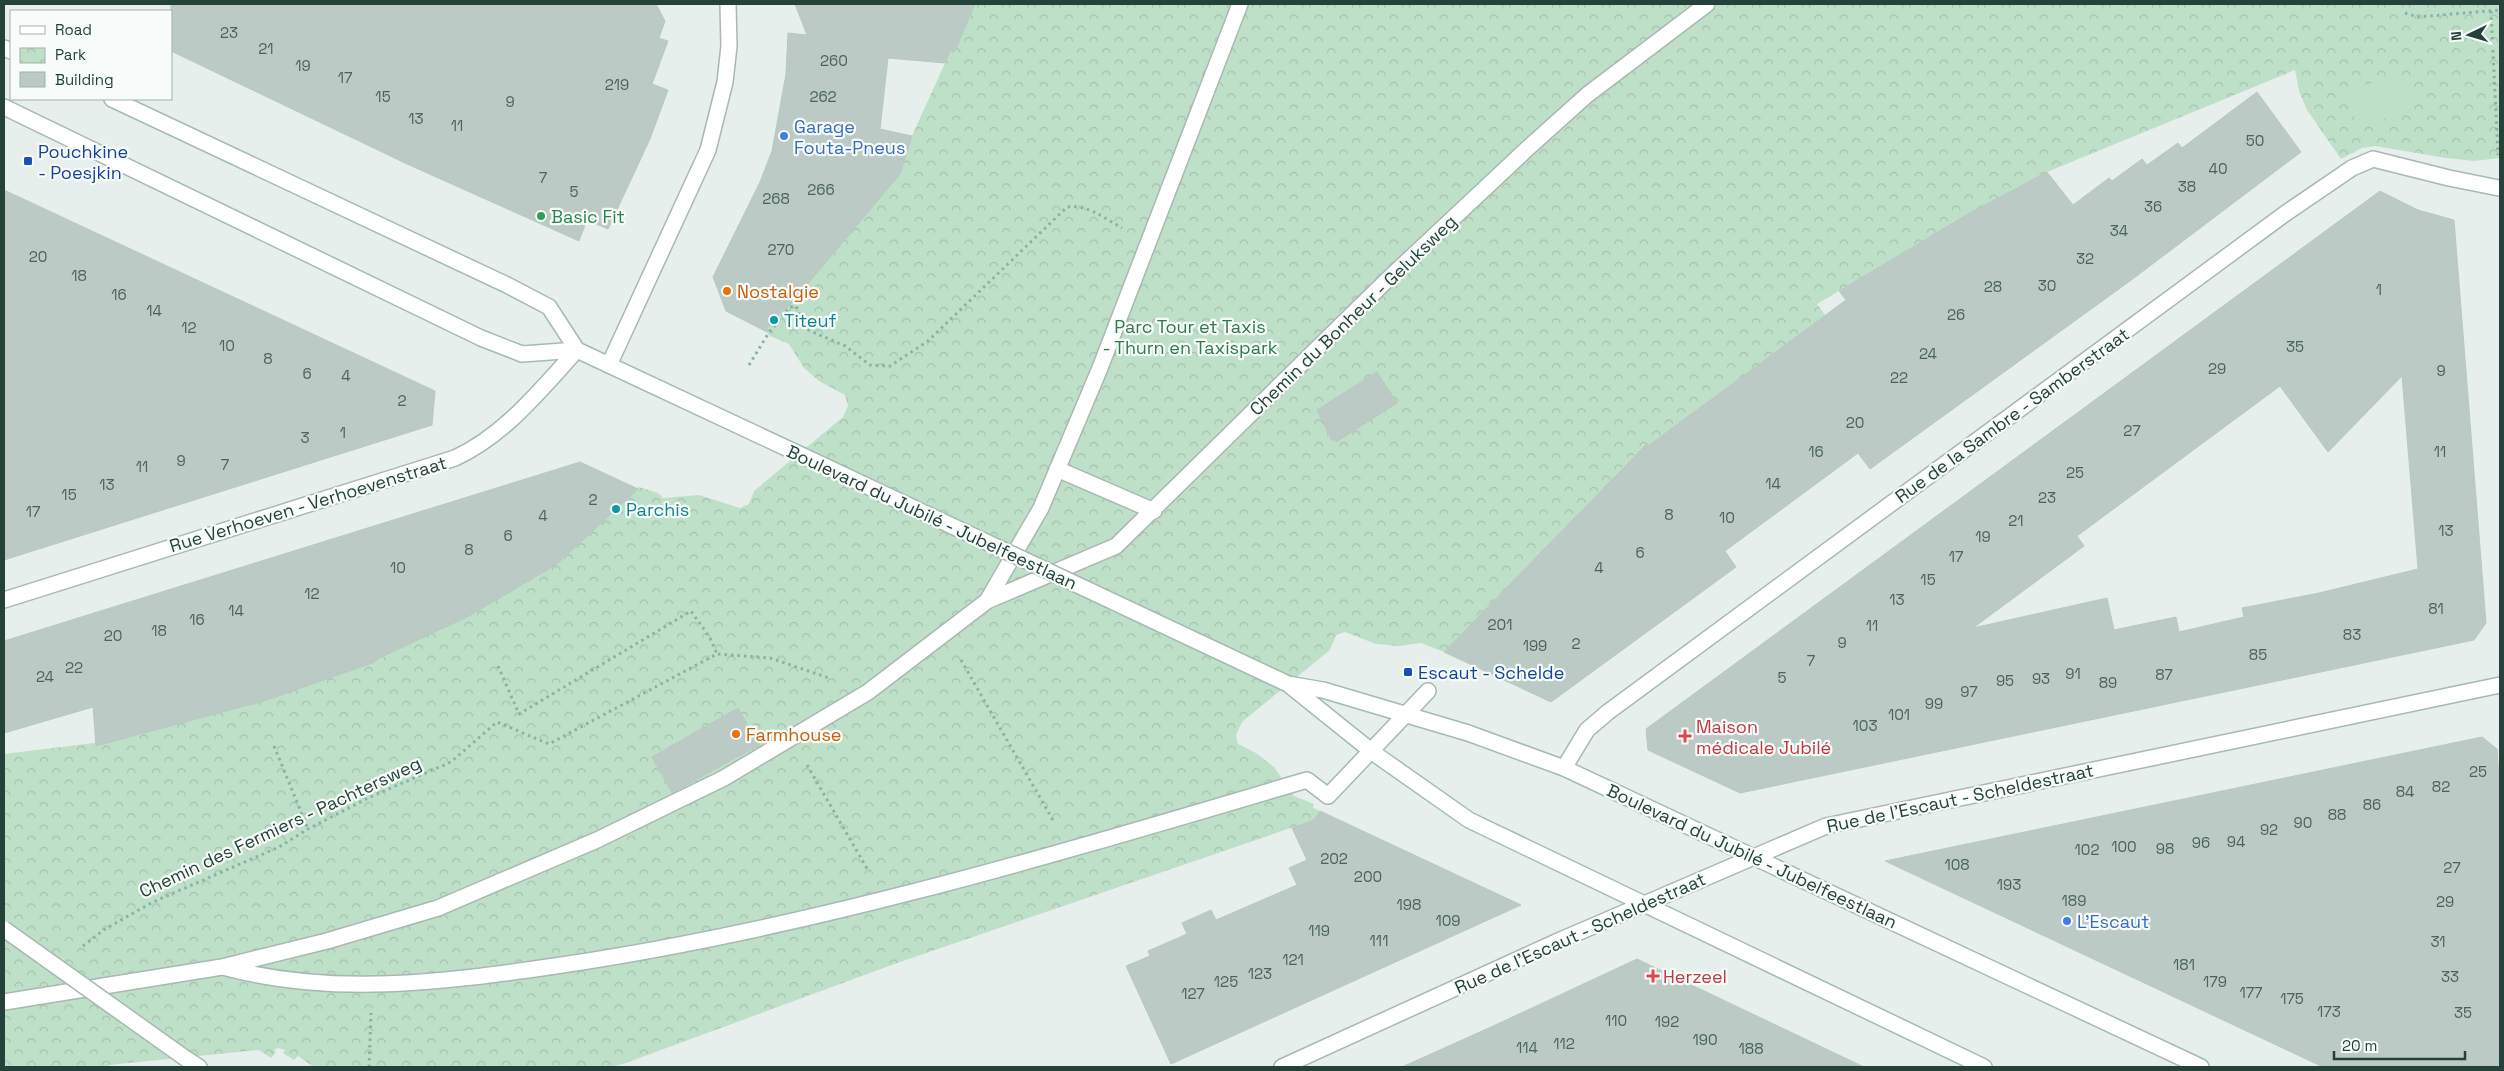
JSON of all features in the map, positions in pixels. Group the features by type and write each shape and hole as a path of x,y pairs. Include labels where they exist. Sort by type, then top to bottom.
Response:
{"street":[{"path":"609,365 708,150 725,82 729,46 728,4"},
{"path":"4,1002 222,966 327,941 438,908 598,840 724,778 868,692 987,601 1040,508 1100,368 1240,4"},
{"name":"Chemin du Bonheur - Geluksweg","path":"987,601 1116,546 1385,282 1528,148 1587,95 1707,4"},
{"path":"4,108 481,338 522,354 576,350 549,307 507,285 114,100"},
{"name":"Rue de la Sambre - Samberstraat","path":"1564,768 1587,730 1608,712 2286,213 2352,168 2373,159 2500,191"},
{"name":"Boulevard du Jubilé - Jubelfeestlaan","path":"576,350 1288,684 1372,751 1469,820 1642,905 1984,1067"},
{"name":"Rue Verhoeven - Verhoevenstraat","path":"4,600 455,458 489,439 518,413 576,350"},
{"path":"1057,469 1154,510"},
{"name":"Boulevard du Jubilé - Jubelfeestlaan","path":"1288,684 1323,690 1468,733 1564,768 2201,1067"},
{"name":"Rue de l'Escaut - Scheldestraat","path":"1282,1067 1642,905 1826,826 2500,684"},
{"path":"222,966 252,975 303,982 353,985 419,982 486,975 638,954 738,934 885,898 1070,848 1306,780 1328,796 1428,691"},
{"path":"4,929 199,1067"}],"path":[{"path":"2405,13 2418,17 2500,10"},
{"path":"2491,11 2500,191"},
{"path":"749,365 768,334 790,307 796,306 806,329 845,346 870,364 890,366 928,340 1067,206 1078,205 1087,208 1124,229 1150,240"},
{"path":"498,666 519,714 690,611 710,638 717,654 770,658 868,692"},
{"path":"945,633 1070,848"},
{"name":"Chemin des Fermiers - Pachtersweg","path":"75,953 106,929 153,902 279,847 308,829 368,798 450,762 497,722 549,744 717,654"},
{"path":"791,738 885,898"},
{"path":"274,746 308,829"},
{"path":"369,1067 371,1044"}],"green space":[{"name":"Parc Tour et Taxis - Thurn en Taxispark","path":"975,4 2500,4 2500,158 2474,161 2375,146 2362,148 2341,159 2307,110 2299,91 2295,70 2047,172 1968,214 1817,304 1825,315 1822,318 1648,446 1645,444 1444,652 1421,643 1399,646 1376,644 1345,632 1336,635 1330,650 1242,722 1236,735 1238,744 1256,753 1274,767 1294,796 1314,804 1313,808 1320,811 1314,820 900,962 623,1064 610,1067 314,1067 298,1056 294,1060 283,1053 285,1050 278,1048 274,1050 276,1052 271,1058 259,1050 109,1065 110,1067 4,1067 4,754 119,740 357,668 466,617 541,574 558,563 639,487 658,493 663,498 699,495 740,508 749,504 754,491 843,417 848,406 845,395 819,381 804,368 789,344 770,336 765,331 902,167 912,136 950,51 955,51"},
{"path":"2396,77 2405,82 2411,91 2410,103 2404,110 2390,117 2374,121 2359,120 2354,117 2348,105 2350,93 2356,87"}],"building":[{"path":"171,4 656,4 665,21 659,38 668,41 652,84 668,90 650,139 608,229 587,220 579,241 407,164 172,51"},
{"path":"795,4 975,4 955,51 950,51 945,63 888,58 880,129 912,136 900,174 785,311 783,310 765,331 726,311 713,277 760,182 772,151 786,74 788,33 807,35"},
{"path":"2257,92 2301,152 2130,281 1870,469 1858,453 1725,551 1736,567 1551,702 1444,652 1646,444 1648,446 1846,300 1839,291 1968,214 2047,172 2073,205 2109,178 2112,181 2142,159 2147,165 2178,143 2182,148"},
{"path":"4,190 435,391 432,425 4,560"},
{"path":"2380,191 2418,210 2454,220 2486,623 2474,640 1740,793 1648,750 1646,729","holes":["2402,376 2418,569 2319,593 2242,608 2244,617 2179,632 2176,617 2114,630 2107,598 1973,628 2084,546 2077,536 2280,386 2328,452"]},
{"path":"1377,372 1397,403 1336,442 1335,439 1332,441 1317,410"},
{"path":"580,462 638,489 556,565 467,617 375,660 375,662 267,700 96,746 93,707 4,733 4,641"},
{"path":"738,708 759,745 672,793 652,757"},
{"path":"2482,737 2497,749 2500,793 2500,1067 2323,1067 1885,861"},
{"path":"1320,811 1521,905 1171,1064 1126,966 1150,956 1148,951 1187,934 1182,923 1211,910 1216,920 1297,885 1289,868 1307,860 1292,828 1314,820"},
{"path":"1637,959 1864,1067 1402,1067 1491,1027"}],"place":[{"name":"Garage Fouta-Pneus","path":"784,136"},
{"name":"Pouchkine - Poesjkin","path":"28,161"},
{"name":"Basic Fit","path":"541,216"},
{"name":"Nostalgie","path":"727,291"},
{"name":"Titeuf","path":"774,320"},
{"name":"Parchis","path":"616,509"},
{"name":"Escaut - Schelde","path":"1408,672"},
{"name":"Farmhouse","path":"736,734"},
{"name":"Maison médicale Jubilé","path":"1685,736"},
{"name":"L'Escaut","path":"2067,921"},
{"name":"Herzeel","path":"1653,976"}]}
